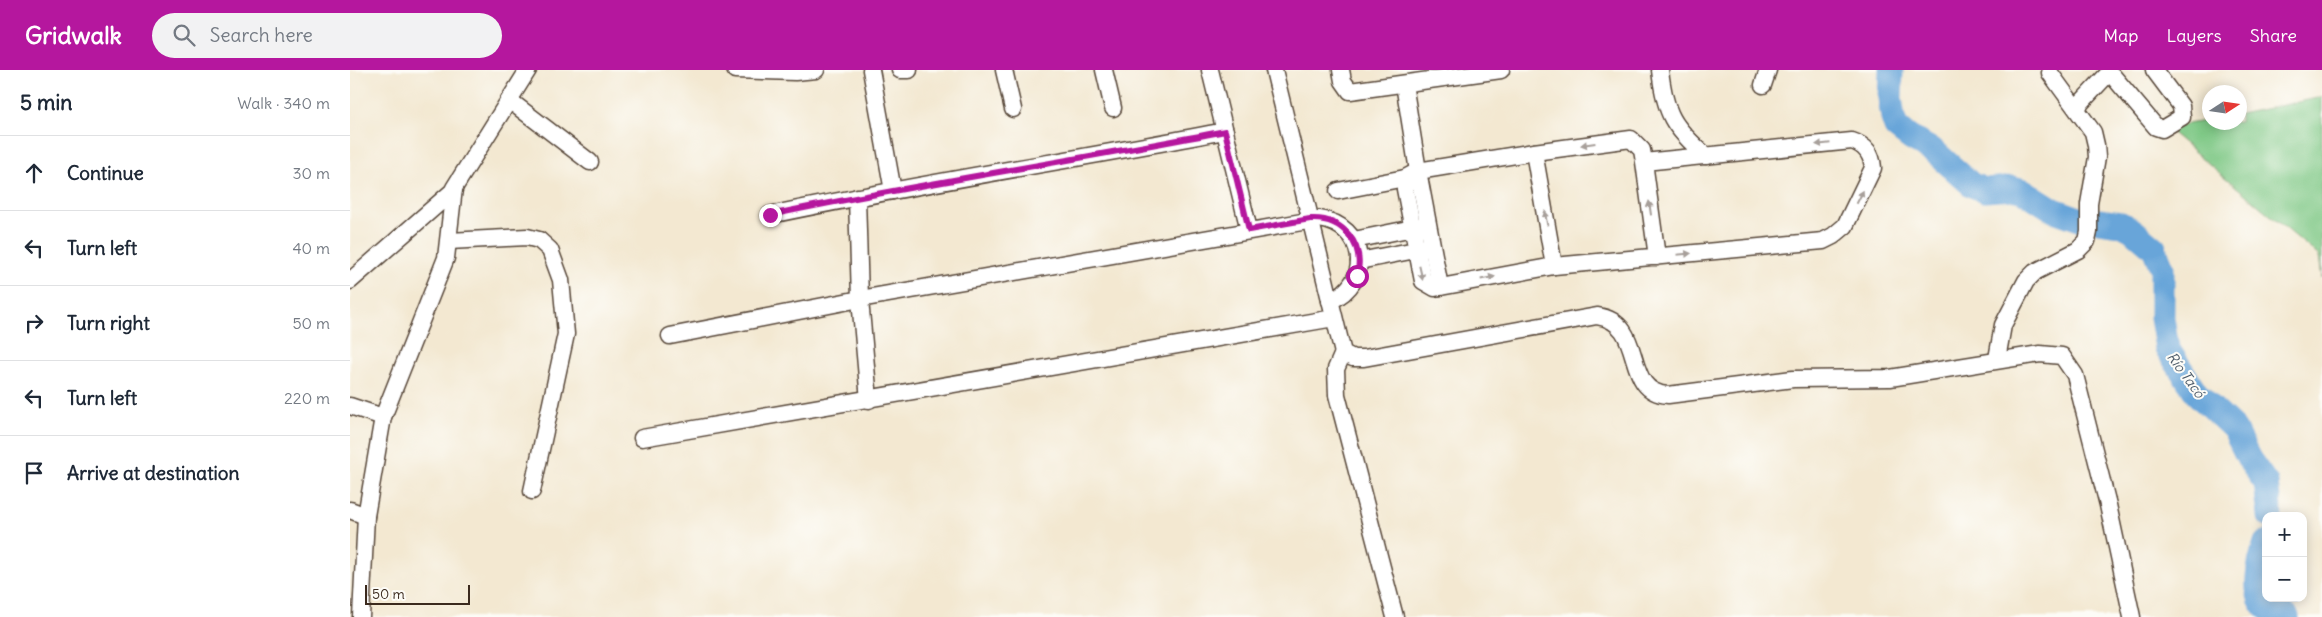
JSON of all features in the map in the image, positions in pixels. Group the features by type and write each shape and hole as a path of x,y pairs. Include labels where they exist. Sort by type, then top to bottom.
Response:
{"street":[{"path":"350,281 454,190 528,70"},
{"path":"735,70 816,70"},
{"path":"871,70 893,191"},
{"path":"900,70 909,70"},
{"path":"1004,70 1013,109"},
{"path":"1104,70 1113,108"},
{"path":"1210,70 1249,230"},
{"path":"1274,70 1343,353 1336,369 1337,395 1395,617"},
{"path":"1341,70 1342,81 1350,91 1399,85 1438,75 1501,70"},
{"path":"1660,70 1663,93 1670,117 1682,135 1706,156"},
{"path":"2077,108 2106,76 2112,76 2156,127 2162,129 2182,117 2182,112 2181,106 2154,70"},
{"path":"1997,359 2003,325 2026,281 2034,272 2070,254 2086,241 2096,145 2093,132 2050,74"},
{"path":"1399,85 1411,175 1424,248 1423,280 1431,287 1440,287 1554,266 1828,239 1845,226 1873,168 1868,151 1863,146 1852,141 1644,162"},
{"path":"509,100 590,162"},
{"path":"770,215 857,197 1102,155 1225,131"},
{"path":"1338,191 1534,152 1627,139 1640,145 1657,256"},
{"path":"1534,152 1554,266"},
{"path":"361,617 366,516 384,417 446,258 454,190"},
{"path":"857,197 860,298 869,400"},
{"path":"670,336 860,298 1318,218 1335,222 1349,233 1354,240 1359,261 1353,283 1343,294 1330,301"},
{"path":"1354,240 1420,227"},
{"path":"449,241 527,237 539,240 550,250 561,280 566,334 532,491"},
{"path":"1359,261 1424,248"},
{"path":"1343,353 1353,358 1364,358 1597,316 1612,319 1622,328 1629,340 1642,380 1649,389 1661,395 1793,379 1890,378 1997,359 2040,354 2062,356 2075,375 2108,505 2132,617"},
{"path":"642,438 1334,318"},
{"path":"350,406 384,417"},
{"path":"350,510 366,516"}],"green space":[{"path":"2322,97 2322,278 2319,256 2166,128 2202,121 2202,130 2247,130 2247,113"}],"waterway":[{"name":"Río Tacó","path":"1891,70 1890,98 1893,118 1896,127 1910,138 1935,152 1972,185 1985,190 2013,188 2024,191 2054,210 2082,220"},
{"name":"Río Tacó","path":"2099,221 2121,224 2134,231 2154,248 2162,268 2162,318 2167,348 2197,394 2234,429 2249,459 2266,483 2270,512"},
{"name":"Río Tacó","path":"2262,555 2258,576 2261,601 2268,609 2287,617"}],"route":[{"path":"770,215 857,197 1102,155 1225,131 1249,230 1318,218 1335,222 1349,233 1357,246 1359,268 1357,276"}]}
